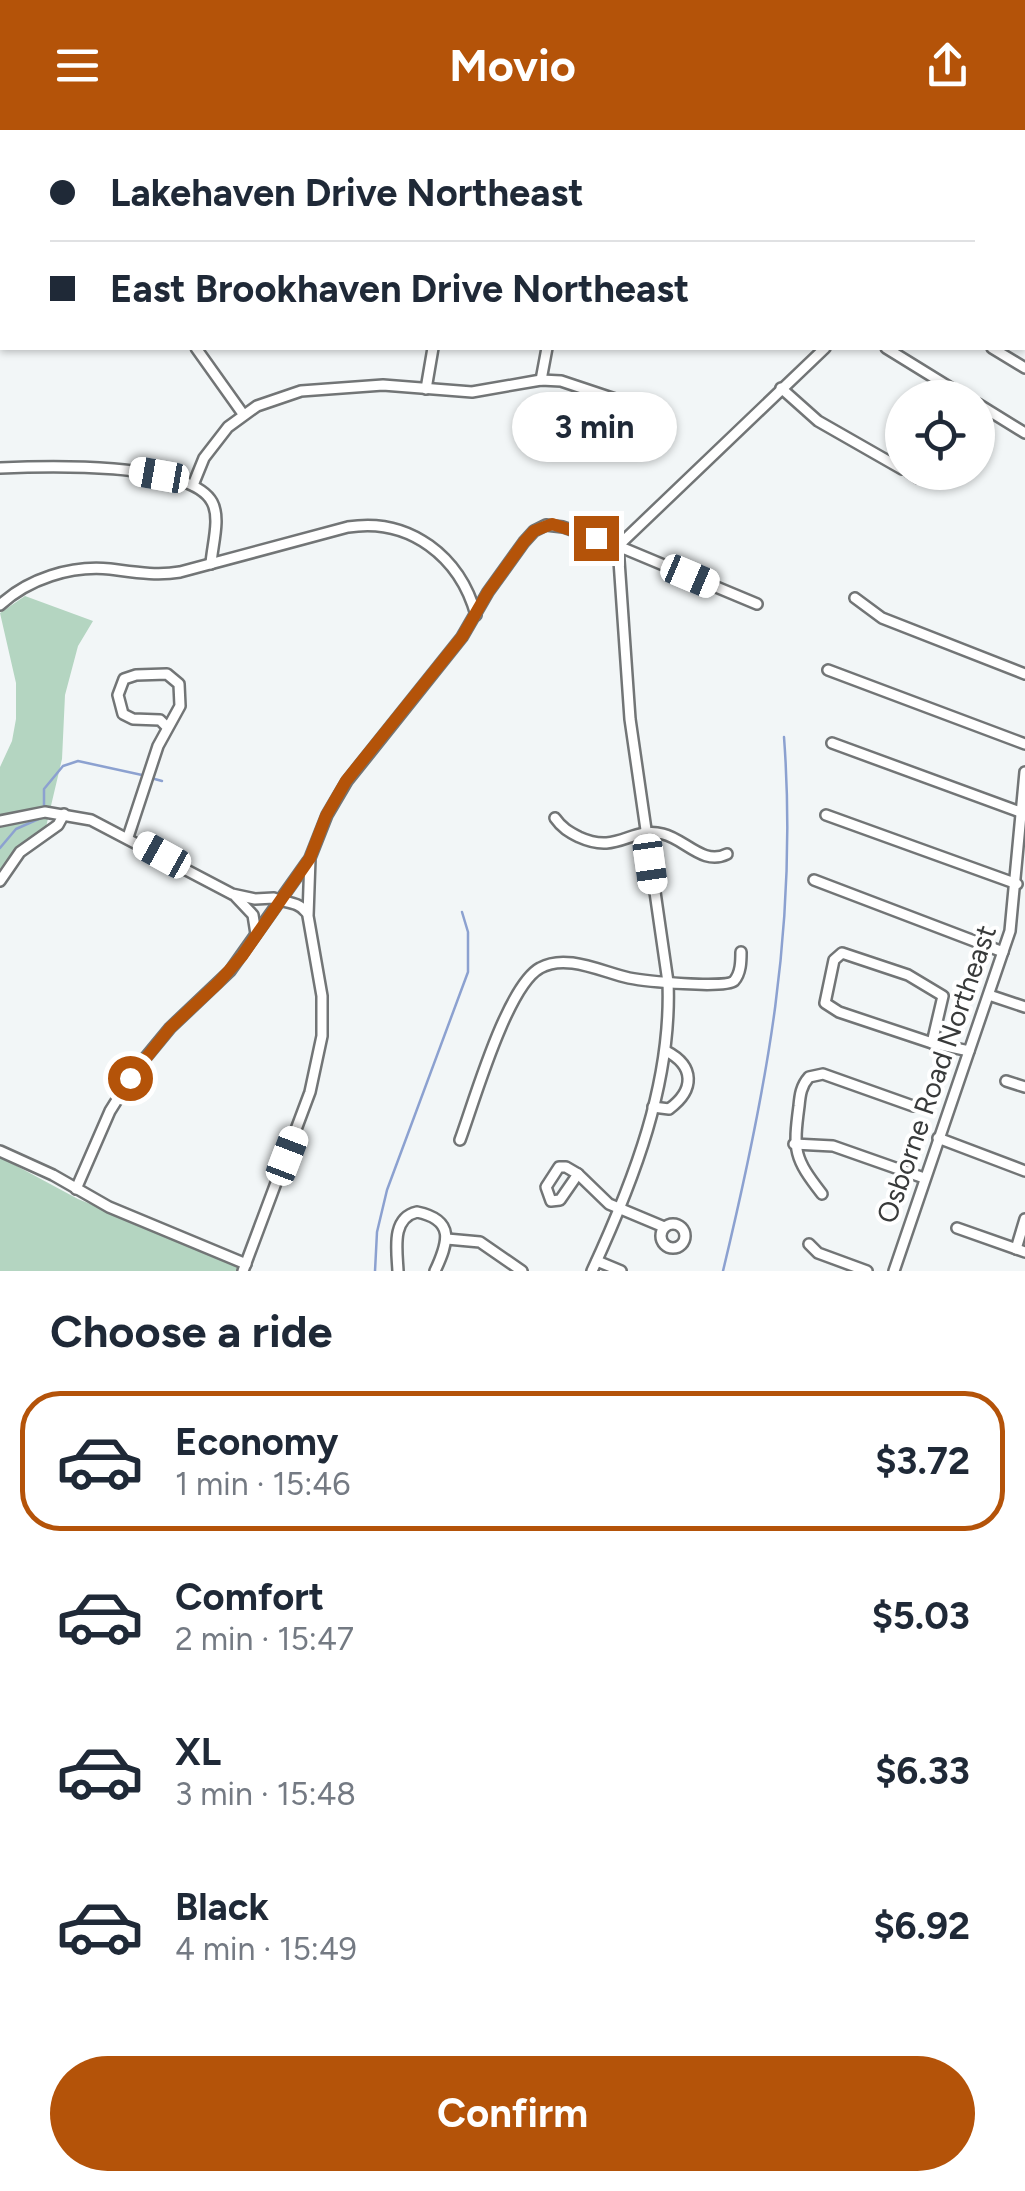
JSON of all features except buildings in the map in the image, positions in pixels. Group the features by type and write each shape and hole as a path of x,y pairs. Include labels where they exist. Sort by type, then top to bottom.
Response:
{"street":[{"path":"197,350 243,414"},
{"path":"426,389 433,350"},
{"path":"541,380 547,350"},
{"path":"621,1271 594,1266 620,1210 654,1107 670,1024 668,982 630,719 618,573 620,547 823,350"},
{"path":"889,350 938,380"},
{"path":"995,350 1025,368"},
{"path":"193,485 210,448 243,414 272,399 301,391 382,384 472,392 541,380 580,385 663,414"},
{"path":"781,388 818,421 885,459"},
{"path":"995,414 1025,433"},
{"path":"0,468 133,470 193,485 208,496 214,508 211,564"},
{"path":"76,1189 110,1110 136,1068 170,1028 218,983 256,937 276,900 310,858 326,816 346,781 432,676 524,542 540,528 552,524 620,547 757,604"},
{"path":"0,604 36,581 79,570 180,572 348,527 388,526 417,536 440,554 467,585 476,615"},
{"path":"856,598 882,618 1025,674"},
{"path":"828,670 1025,744"},
{"path":"128,837 167,727 182,699 176,680 162,674 124,679 118,695 123,714 134,719 160,720 167,727"},
{"path":"832,744 1022,816"},
{"name":"Osborne Road Northeast","path":"894,1271 1013,915 1025,772"},
{"path":"0,821 34,813 91,820 232,894 253,915 256,937"},
{"path":"0,880 20,852 58,824 64,814"},
{"path":"826,815 1017,884"},
{"path":"554,818 566,830 597,844 608,845 646,833 670,836 709,857 728,854"},
{"path":"0,1150 110,1208 245,1267 310,1092 322,1036 322,996 308,916 310,858"},
{"path":"814,880 1003,952"},
{"path":"232,894 298,905 308,916"},
{"path":"1013,915 1025,920"},
{"path":"460,1140 512,1002 527,978 542,966 560,962 634,979 734,986 741,952"},
{"path":"932,1043 943,996 908,976 854,955 842,953 834,960 824,1003 830,1008 932,1043 969,1051"},
{"path":"989,995 1025,1008"},
{"path":"654,1107 675,1106 690,1076 683,1062 666,1051"},
{"path":"822,1194 802,1168 794,1144 804,1082 823,1074 913,1106"},
{"path":"1006,1080 1025,1087"},
{"path":"938,1138 1025,1170"},
{"path":"794,1144 833,1146 924,1178"},
{"path":"578,1174 609,1204 664,1227"},
{"path":"398,1271 402,1220 421,1212 436,1218 447,1238 435,1271"},
{"path":"957,1228 1020,1250 1025,1219"},
{"path":"447,1238 480,1242 522,1271"},
{"path":"809,1244 818,1253 867,1271"}],"green space":[{"path":"25,596 93,621 78,646 65,695 62,759 46,827 0,873 0,767 12,741 16,683 0,613"},
{"path":"0,1157 78,1199 241,1265 239,1271 0,1271"}],"waterway":[{"path":"723,1271 753,1137 775,1006 787,874 784,737"},
{"path":"44,808 44,789 63,766 78,761 142,775"},
{"path":"151,778 162,781"},
{"path":"0,848 16,829 43,817"},
{"path":"375,1271 377,1232 387,1190 468,972 468,932 462,912"}],"route":[{"path":"130,1078 170,1028 242,956 310,858 326,816 346,781 462,637 488,592 529,536 552,524 596,538"}]}
